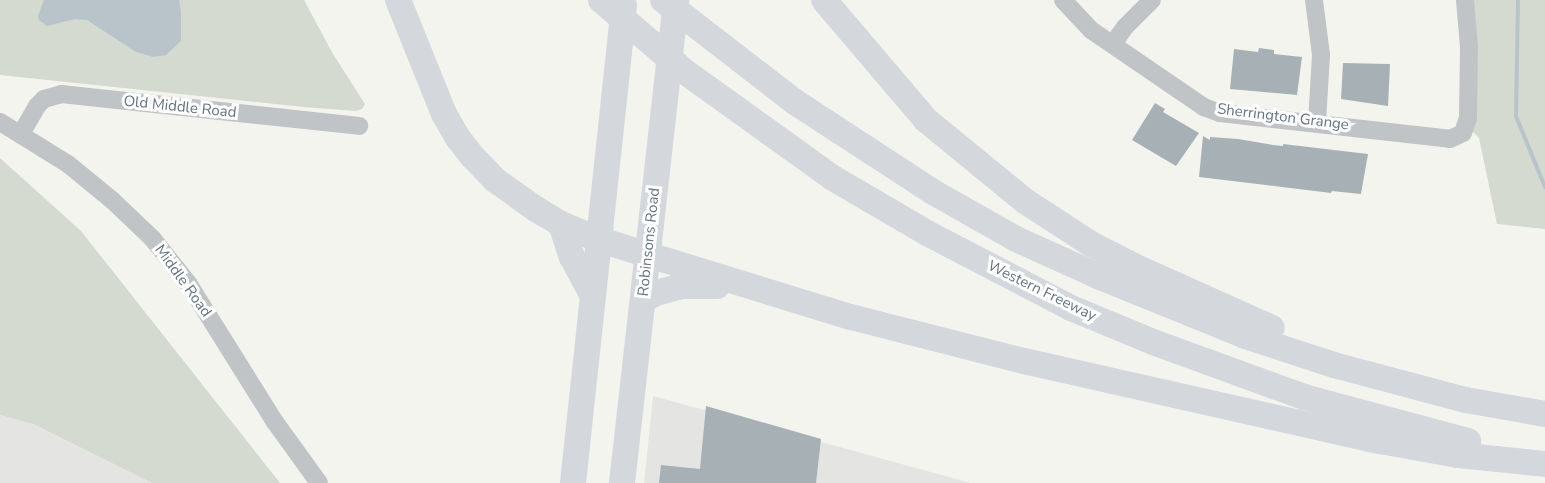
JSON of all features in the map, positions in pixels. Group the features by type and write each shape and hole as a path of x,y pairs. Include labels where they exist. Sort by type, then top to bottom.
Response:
{"highway":[{"path":"398,0 428,80 458,138 495,180 561,224 600,240 762,291 1024,361 1380,441 1458,455 1545,464"},
{"path":"663,0 795,102 933,192 1016,239 1100,277 1245,336 1334,365 1466,400 1539,413"},
{"name":"Robinsons Road","path":"622,483 676,0"},
{"path":"824,0 926,120 1025,201 1091,244 1197,296 1352,360 1539,413"},
{"path":"573,483 600,240 609,1"},
{"name":"Western Freeway","path":"609,1 684,71 833,177 927,233 1071,308 1152,342 1304,398 1462,440 1545,457"},
{"path":"561,224 572,257 593,296"},
{"path":"643,300 656,293 683,286 719,286 762,291"}],"street":[{"name":"Sherrington Grange","path":"1063,0 1083,23 1204,107 1220,112 1431,134 1453,127 1460,128 1467,93 1469,47 1465,0"},
{"path":"1113,44 1125,27 1152,0"},
{"path":"1314,0 1321,56 1317,122"},
{"name":"Old Middle Road","path":"21,134 37,106 51,96 61,94 359,126"},
{"name":"Middle Road","path":"0,122 68,164 113,201 170,259 292,448 319,483"}],"shaded area":[{"path":"0,0 304,0 333,54 365,104 362,109 356,111 303,107 0,75"},
{"path":"44,0 179,0 181,41 166,55 153,57 136,52 87,20 75,19 47,26 39,20 38,16"},
{"path":"1471,0 1545,0 1545,229 1497,224 1479,138 1471,130"},
{"path":"0,158 81,231 280,483 152,483 33,424 0,415"},
{"path":"653,396 971,483 644,483"},
{"path":"0,415 33,424 152,483 0,483"}],"building":[{"path":"1259,48 1274,50 1274,54 1302,57 1297,95 1230,89 1234,49 1258,52"},
{"path":"1343,63 1390,64 1388,106 1341,99"},
{"path":"1155,103 1165,109 1163,112 1199,133 1176,166 1132,140"},
{"path":"1203,136 1210,140 1210,137 1238,139 1273,145 1283,146 1283,144 1368,154 1361,194 1332,191 1331,193 1199,177"},
{"path":"706,406 821,439 816,483 659,483 661,465 700,469"}],"waterway":[{"path":"1518,0 1516,116 1545,187"}]}
